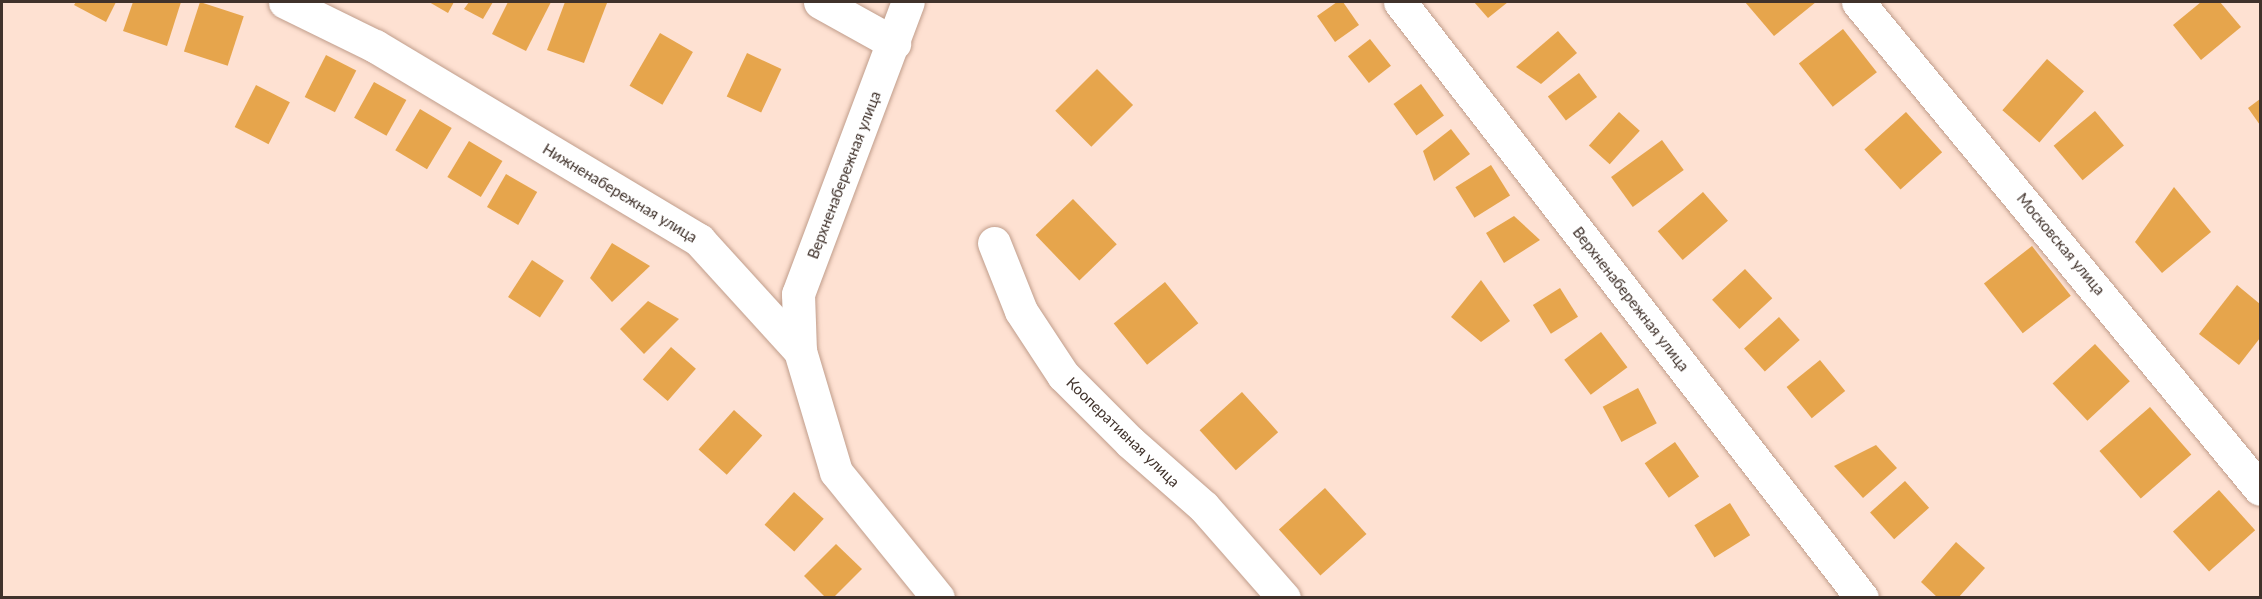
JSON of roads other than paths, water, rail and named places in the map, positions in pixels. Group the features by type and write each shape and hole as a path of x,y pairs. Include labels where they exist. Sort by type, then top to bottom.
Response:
{"street":[{"name":"Нижненабережная улица","path":"285,2 375,46 699,240 800,351 836,472 938,597"},
{"path":"820,2 894,43"},
{"name":"Верхненабережная улица","path":"800,351 798,294 908,2"},
{"name":"Верхненабережная улица","path":"1400,2 1862,597"},
{"name":"Московская улица","path":"1858,2 2260,489"},
{"name":"Кооперативная улица","path":"994,243 1022,311 1063,375 1130,442 1204,507 1284,597"}]}
